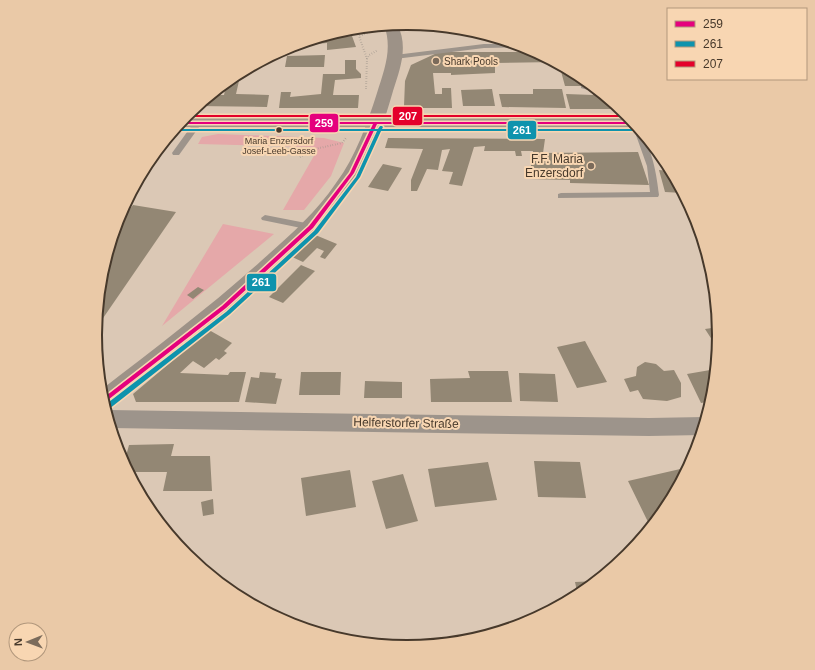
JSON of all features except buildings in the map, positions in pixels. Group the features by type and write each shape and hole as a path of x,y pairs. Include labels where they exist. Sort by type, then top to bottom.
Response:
{"main road":[{"path":"188,123 628,124"}],"street":[{"path":"108,397 224,307 311,227 352,173 362,154 374,124 396,57 397,50 395,31"},
{"name":"Helferstorfer Straße","path":"115,419 650,427 698,426"}],"lane":[{"path":"396,57 484,46 506,46"},
{"path":"176,153 198,123"},
{"path":"561,196 655,195 650,166 641,139"},
{"path":"264,218 311,227"}],"path":[{"path":"367,59 359,36 372,33"},
{"path":"300,158 315,149 342,143 347,137"}],"shaded area":[{"path":"218,134 324,138 344,143 331,176 304,210 283,210 315,154 314,147 198,144 202,137"},
{"path":"223,224 274,234 162,326"}],"transit line":[{"name":"207","path":"195,116 620,116"},
{"name":"259","path":"188,123 627,123"},
{"name":"259","path":"108,397 224,307 311,227 352,173 375,124"},
{"name":"261","path":"110,404 228,313 316,232 358,177 381,127"},
{"name":"261","path":"182,130 633,130"}],"place":[{"name":"Shark Pools","path":"436,61"},
{"name":"Maria Enzersdorf Josef-Leeb-Gasse","path":"279,130"},
{"name":"F.F. Maria Enzersdorf","path":"591,166"}]}
